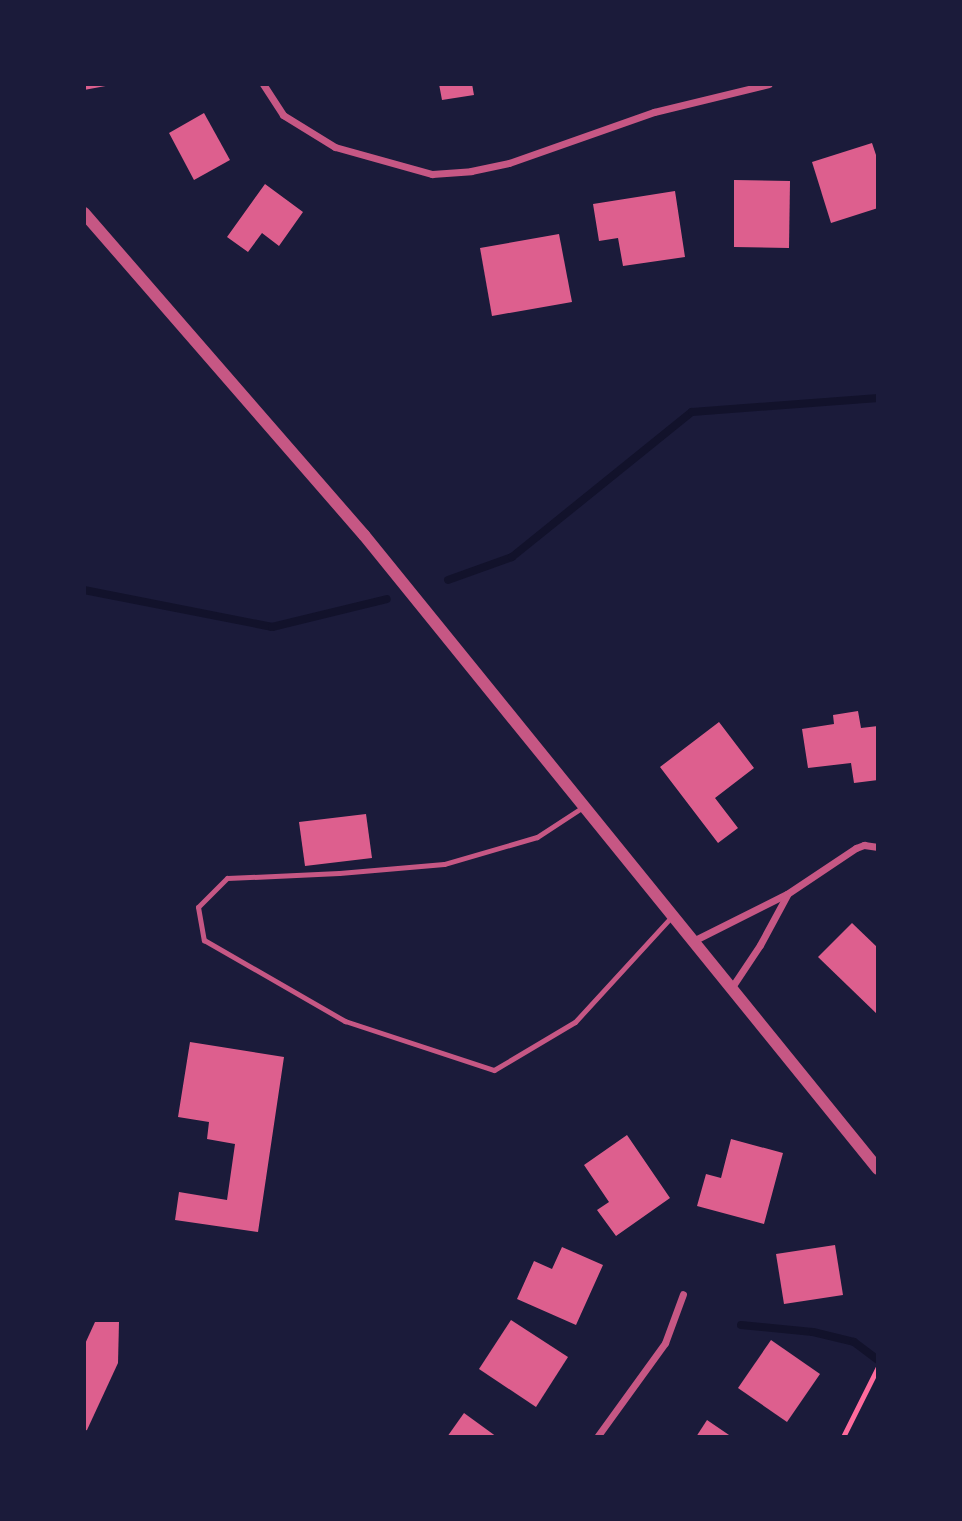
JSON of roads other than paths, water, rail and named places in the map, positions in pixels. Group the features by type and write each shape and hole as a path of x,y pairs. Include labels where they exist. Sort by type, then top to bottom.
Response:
{"street":[{"path":"263,84 283,114 335,147 432,174 471,171 509,163 654,112 769,84"},
{"path":"84,213 364,535 878,1168"},
{"path":"693,941 788,894 856,848 864,845 878,847"},
{"path":"732,987 760,945 788,894"},
{"path":"597,1437 665,1343 683,1294"}],"lane":[{"path":"583,807 537,837 444,864 339,873 227,878 198,907 204,940 345,1021 494,1070 575,1022 672,916"}],"waterway":[{"path":"448,580 512,557 692,412 878,398"},
{"path":"84,590 272,627 387,599"},
{"path":"741,1325 813,1332 854,1342 878,1360"}]}
